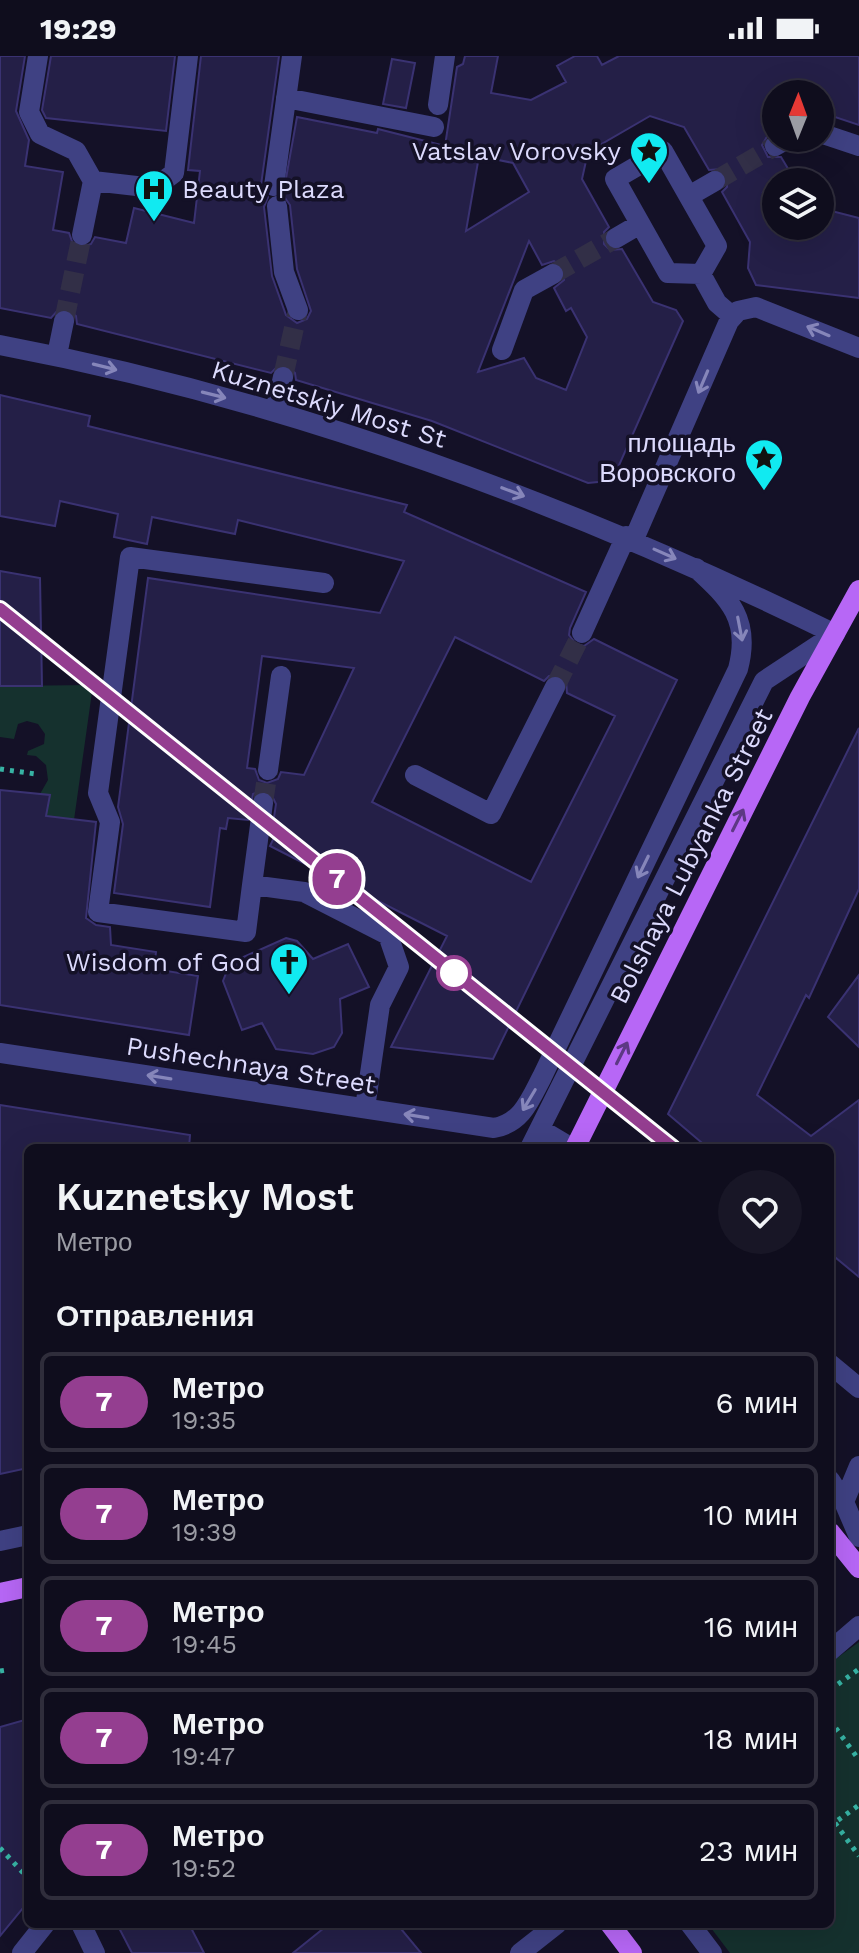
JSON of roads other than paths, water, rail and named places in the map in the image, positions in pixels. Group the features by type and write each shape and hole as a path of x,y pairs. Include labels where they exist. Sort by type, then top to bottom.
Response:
{"main road":[{"name":"Bolshaya Lubyanka Street","path":"576,1144 800,697 859,590"},
{"path":"834,1537 859,1568"},
{"path":"0,1593 24,1588"},
{"path":"613,1928 632,1953"}],"street":[{"path":"38,56 29,112 40,134 76,151 93,181 82,235"},
{"path":"93,181 154,188 174,173 188,56"},
{"path":"292,56 276,196 284,272 298,310"},
{"path":"438,105 445,56"},
{"path":"286,98 434,127"},
{"path":"834,138 859,146"},
{"path":"663,151 717,246 701,274 668,273 615,179 663,151"},
{"path":"689,196 715,181"},
{"path":"616,238 640,224"},
{"path":"502,350 524,290 553,274"},
{"path":"701,274 717,303 732,316"},
{"path":"582,633 630,538 732,316 738,311 756,307 859,348"},
{"path":"57,355 64,321"},
{"name":"Kuznetskiy Most St","path":"0,345 57,355 275,411 408,452 630,538 835,634"},
{"path":"275,411 283,377"},
{"path":"263,803 246,932 98,912 110,822 98,793 130,557 324,583"},
{"name":"Pushechnaya Street","path":"0,1053 494,1128 508,1125 518,1118 537,1086 738,669 743,650 736,612 723,592 696,568"},
{"path":"532,1144 764,681 835,634"},
{"path":"268,770 281,676"},
{"path":"415,775 491,814 555,687"},
{"path":"252,885 304,892 388,935 399,967 380,1005 365,1108"},
{"path":"540,1129 567,1144"},
{"path":"834,1367 859,1388"},
{"path":"844,1502 859,1466"},
{"path":"834,1486 859,1537"},
{"path":"0,1541 24,1536"},
{"path":"834,1648 859,1626"},
{"path":"22,1953 42,1928"},
{"path":"83,1928 93,1948"},
{"path":"520,1953 552,1928"},
{"path":"693,1928 712,1953"}],"tunnel":[{"path":"715,181 765,152"},
{"path":"64,321 82,235"},
{"path":"553,274 616,238"},
{"path":"283,377 298,310"},
{"path":"555,687 582,633"},
{"path":"263,803 268,770"}],"metro line":[{"name":"7","path":"0,609 668,1144"}],"place":[{"name":"Vatslav Vorovsky","path":"649,185"},
{"name":"Beauty Plaza","path":"154,223"},
{"name":"площадь Воровского","path":"764,492"},
{"name":"Wisdom of God","path":"289,996"}]}
